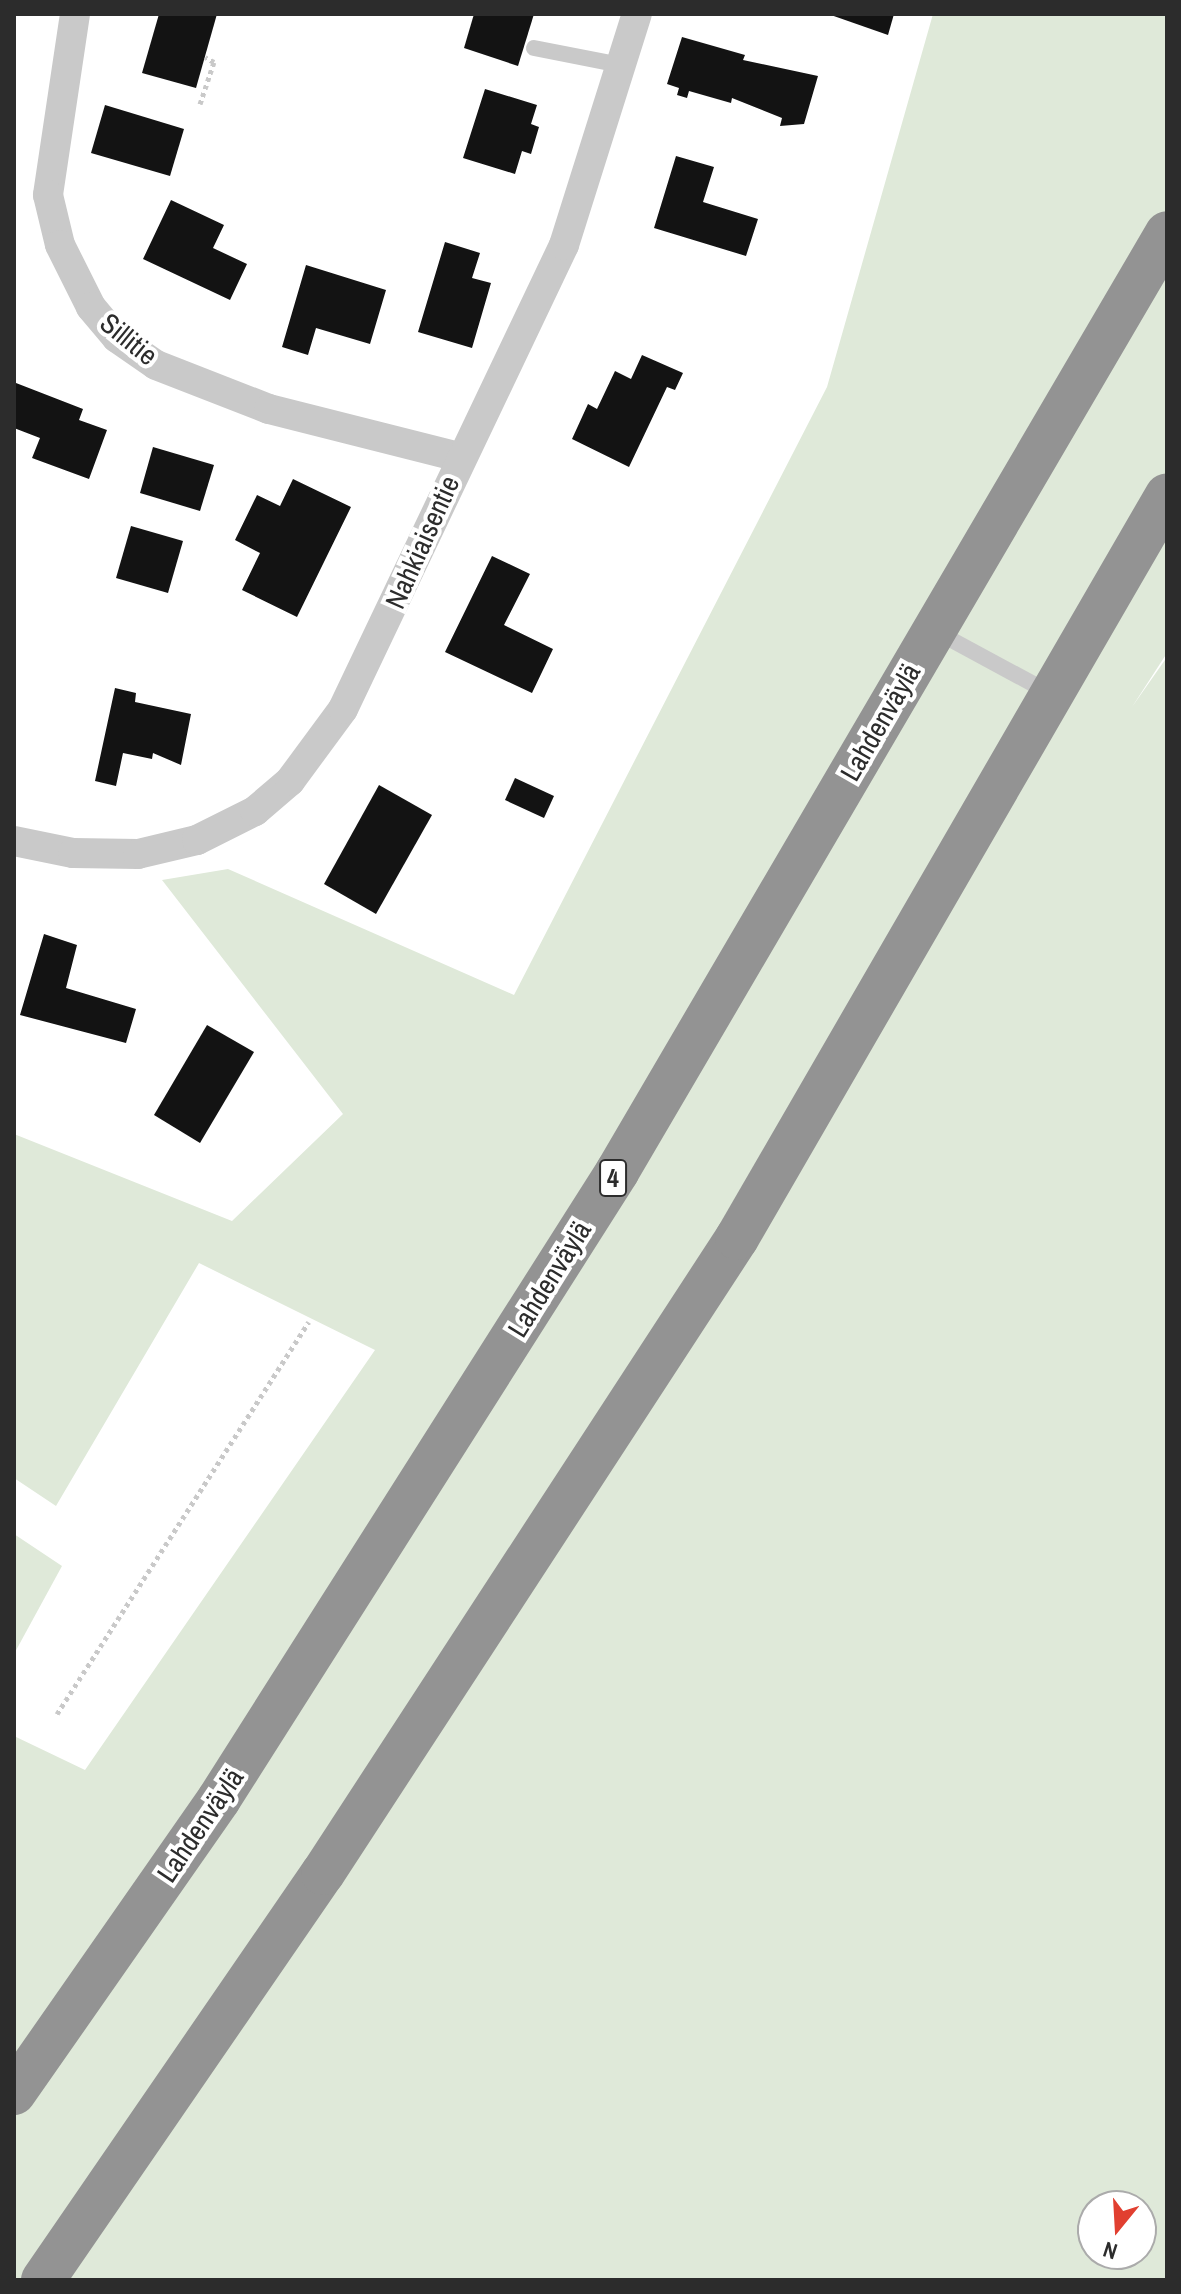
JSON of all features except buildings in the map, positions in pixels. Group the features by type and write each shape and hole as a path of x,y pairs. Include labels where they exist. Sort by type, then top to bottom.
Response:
{"highway":[{"name":"Lahdenväylä","path":"14,2093 219,1799 617,1172 1167,233"},
{"path":"43,2280 323,1873 737,1238 1167,495"}],"street":[{"name":"Sillitie","path":"75,14 48,195 60,245 91,307 117,338 156,365 269,409 459,457"},
{"name":"Nahkiaisentie","path":"14,841 73,853 138,854 197,840 255,811 290,781 343,709 459,457 564,245 637,14"}],"lane":[{"path":"534,48 621,65"},
{"path":"934,630 1052,694"}],"path":[{"path":"200,104 214,62 205,57"},
{"path":"57,1714 309,1322"}],"green space":[{"path":"933,14 1167,14 1167,653 1132,707 1167,657 1167,2280 14,2280 14,1736 85,1770 375,1350 199,1263 56,1506 14,1478 14,1134 232,1221 343,1114 162,880 228,869 514,995 827,387"},
{"path":"14,1534 62,1566 14,1654"}]}
